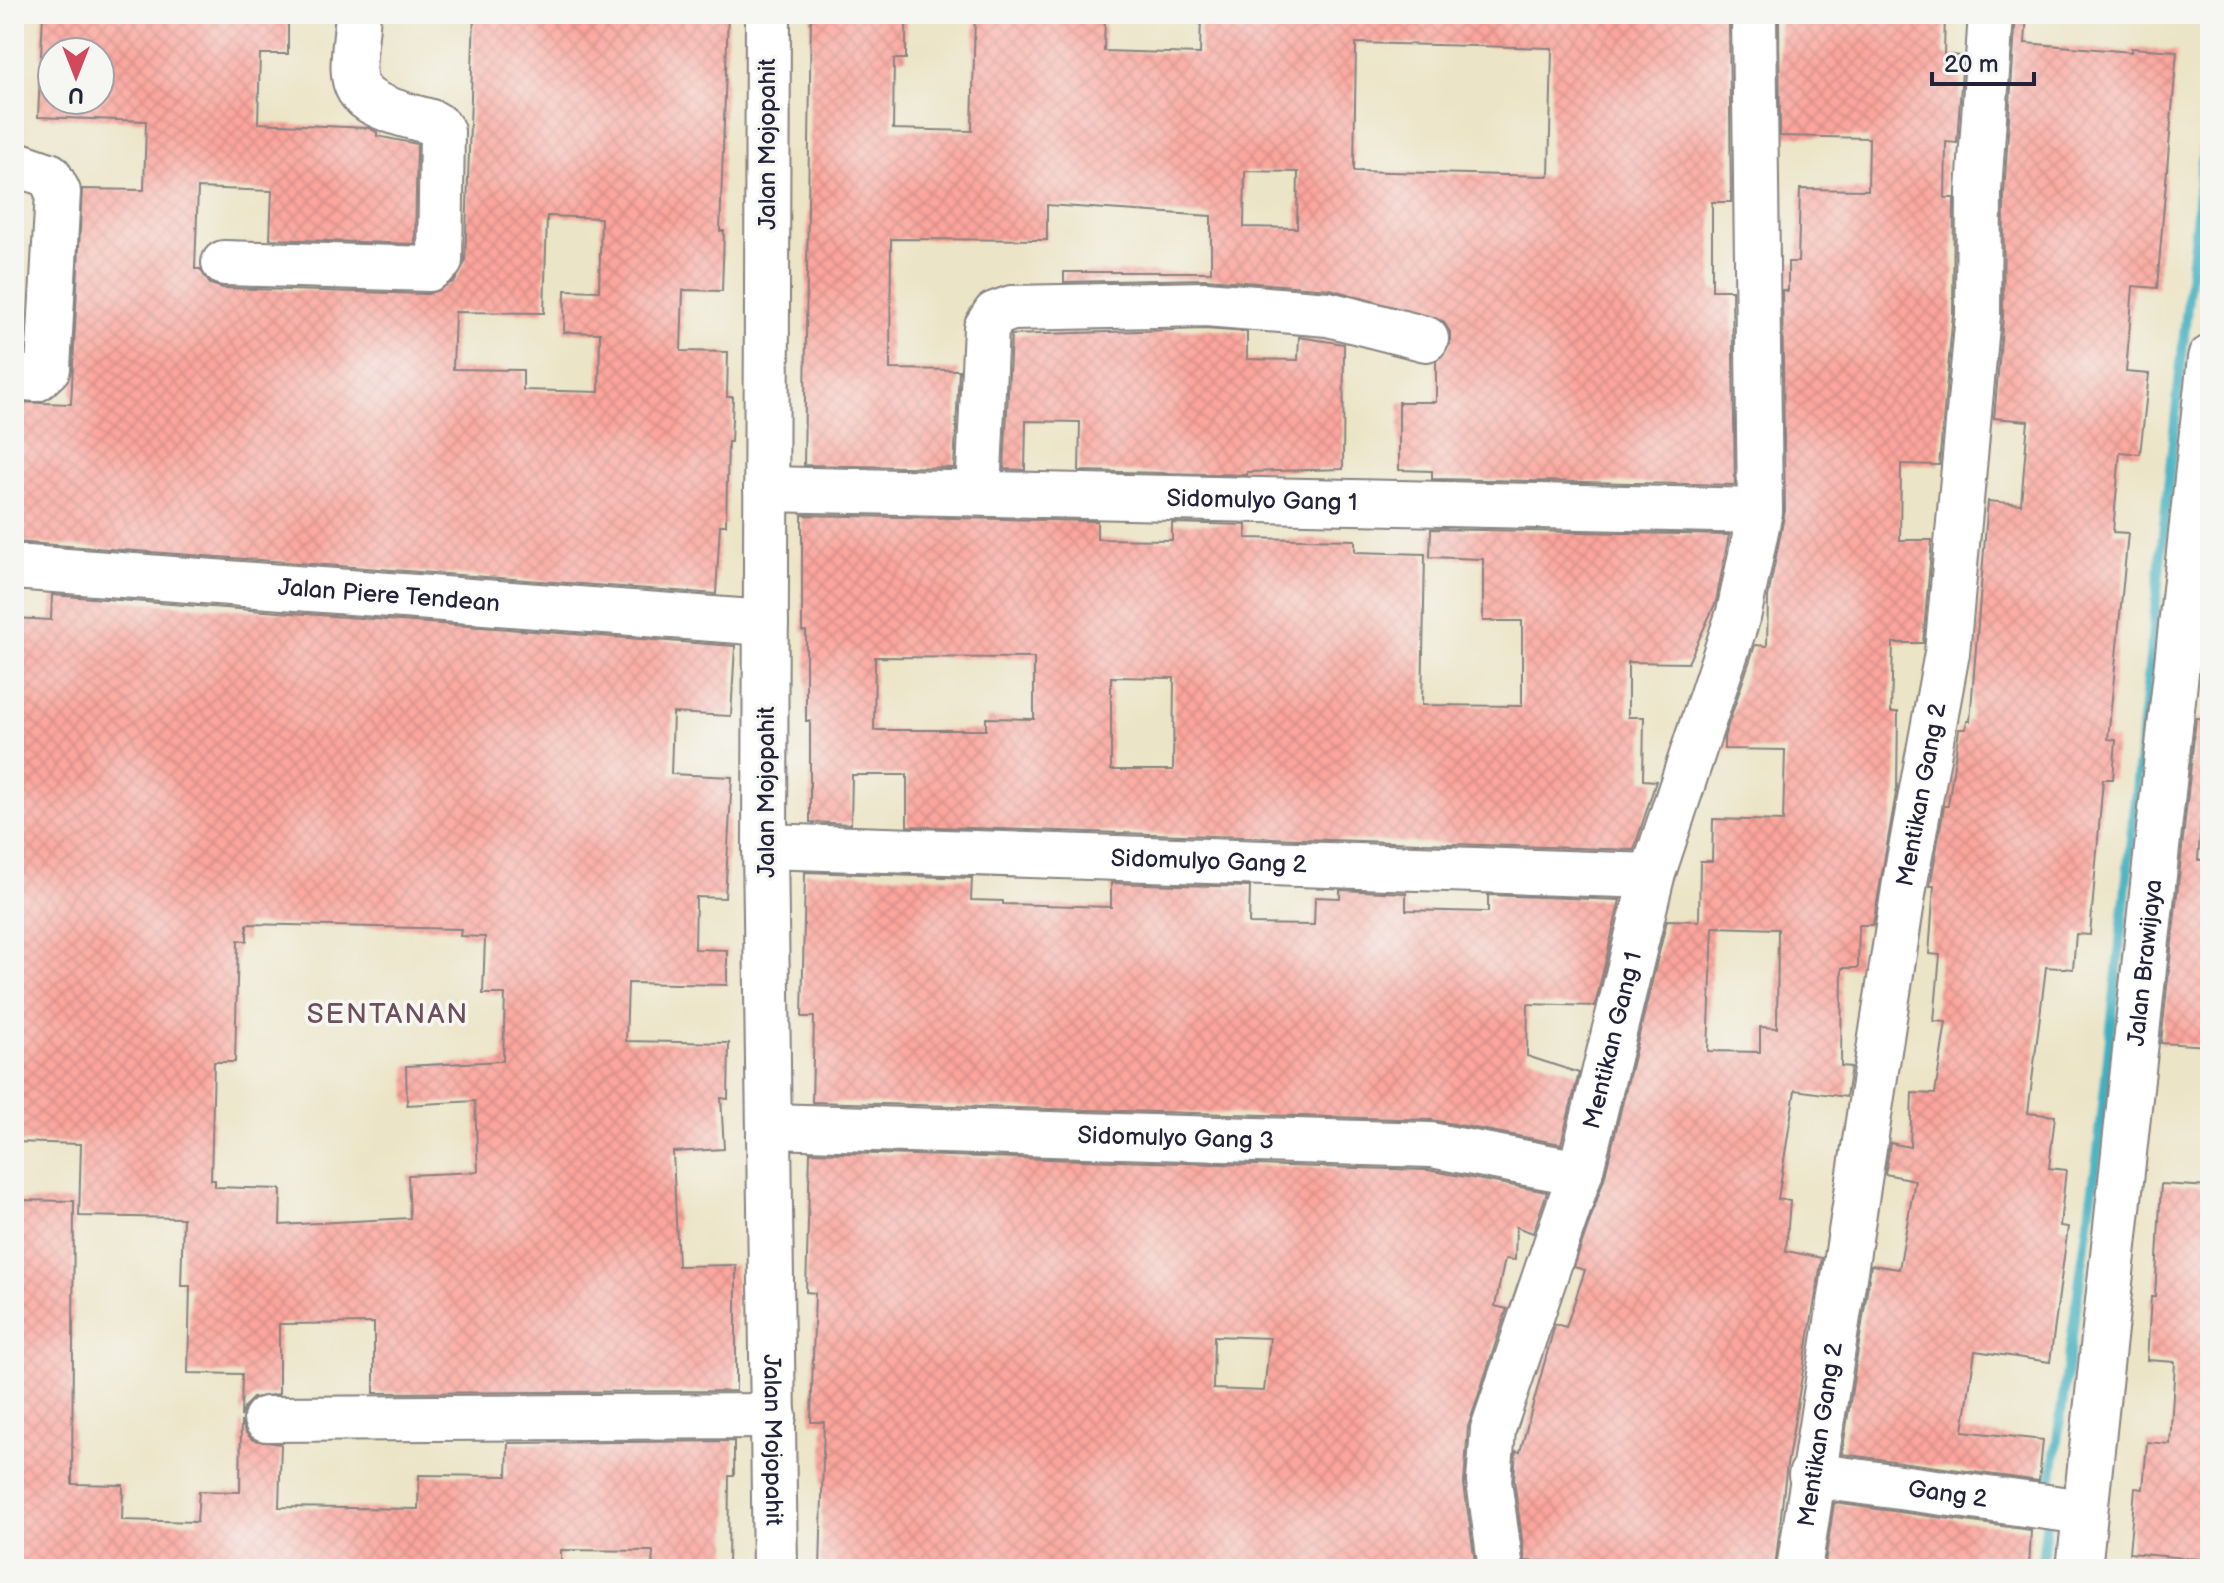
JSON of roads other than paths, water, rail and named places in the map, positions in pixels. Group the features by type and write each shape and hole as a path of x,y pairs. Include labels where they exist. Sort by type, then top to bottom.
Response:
{"street":[{"path":"224,263 429,269 440,261 442,131 434,123 376,107 359,91 353,66 358,14"},
{"name":"Jalan Mojopahit","path":"768,14 765,846 775,1569"},
{"name":"Mentikan Gang 1","path":"1501,1569 1489,1481 1493,1429 1580,1173 1652,876 1739,613 1760,511 1754,14"},
{"name":"Mentikan Gang 2","path":"1799,1569 1811,1475 1905,882 1947,653 1978,315 1979,191 1991,14"},
{"path":"14,163 49,175 58,192 48,368 36,379 14,377"},
{"path":"978,492 986,328 995,314 1012,308 1206,304 1328,314 1426,339"},
{"name":"Jalan Brawijaya","path":"2079,1569 2055,1508 2210,358"},
{"name":"Sidomulyo Gang 1","path":"766,489 1760,511"},
{"name":"Jalan Piere Tendean","path":"14,567 766,623"},
{"name":"Sidomulyo Gang 2","path":"765,846 1652,876"},
{"name":"Sidomulyo Gang 3","path":"770,1126 1431,1145 1580,1173"},
{"path":"266,1419 774,1416"},
{"name":"Gang 2","path":"1811,1475 2055,1508"}],"waterway":[{"path":"2049,1497 2098,1152 2210,89"},
{"path":"2041,1569 2047,1517"}],"district":[{"name":"SENTANAN","path":"388,1013"}]}
